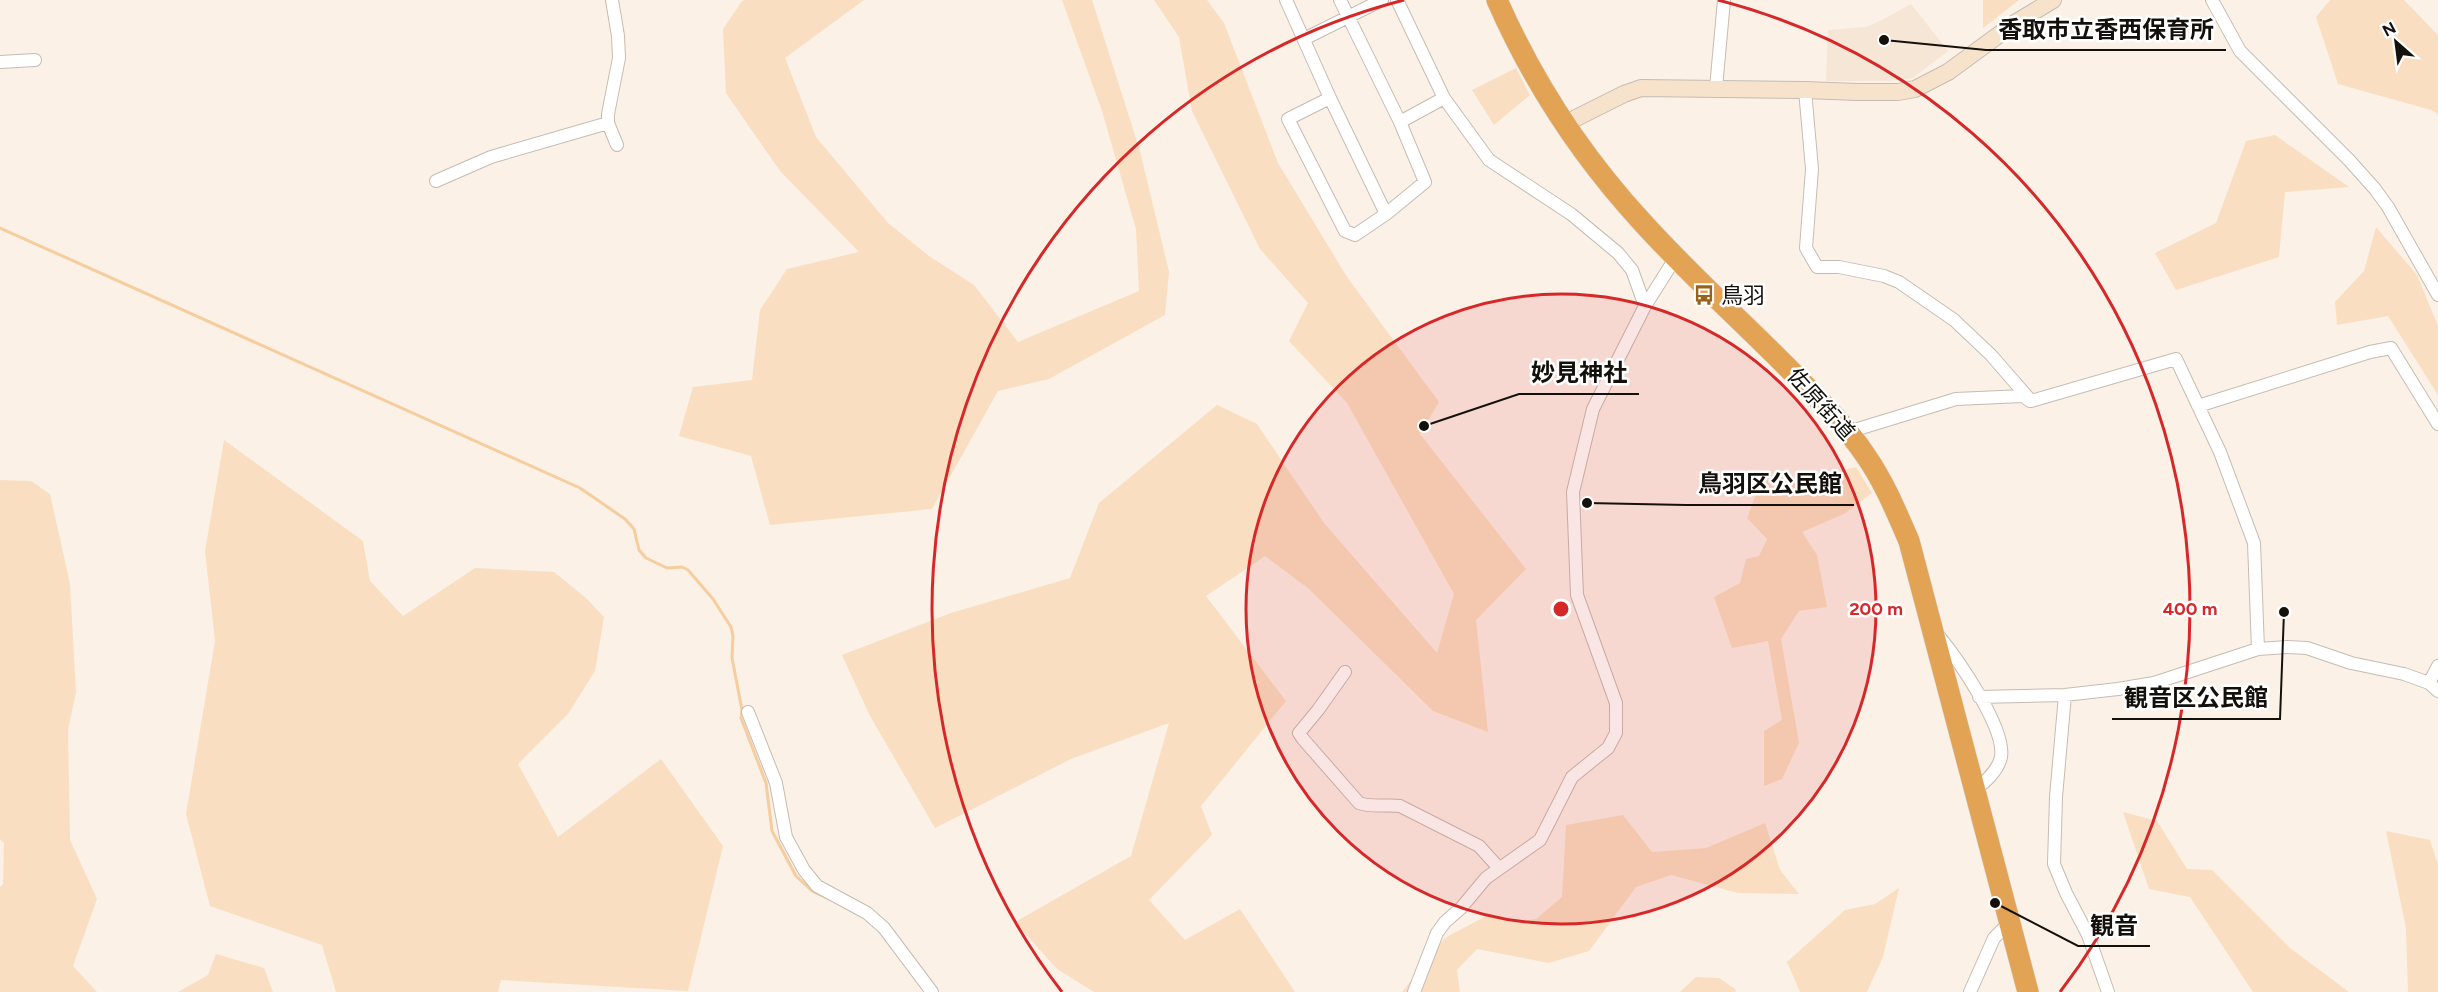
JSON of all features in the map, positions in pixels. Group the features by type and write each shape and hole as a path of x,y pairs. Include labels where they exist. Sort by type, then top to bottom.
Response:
{"highway":[{"name":"佐原街道","path":"1497,0 1512,33 1564,124 1605,180 1676,257 1755,334 1848,432 1877,472 1905,531 2028,992"}],"street":[{"path":"612,0 619,58 608,123 617,145"},
{"path":"1286,0 1386,214"},
{"path":"1330,98 1288,119 1345,231 1355,235 1425,183 1400,122 1340,0"},
{"path":"1304,39 1382,0"},
{"path":"1397,0 1444,98 1490,160 1571,214 1618,253 1632,270 1645,306"},
{"path":"1716,88 1724,0"},
{"path":"1564,124 1641,88 1858,92 1898,92 1915,89 1948,72 2015,23 2053,0"},
{"path":"2212,0 2240,51 2375,189 2388,207 2438,295"},
{"path":"0,62 35,60"},
{"path":"1805,90 1812,168 1806,248 1817,267 1839,267 1884,276 1899,282 1954,320 1991,355 2031,401"},
{"path":"1400,122 1444,98"},
{"path":"436,182 491,157 608,123"},
{"path":"1414,992 1437,933 1445,922 1461,908 1498,867 1513,860 1540,840 1572,777 1608,748 1616,733 1616,704 1577,595 1573,492 1593,409 1645,306 1676,257"},
{"path":"2198,406 2370,352 2391,348 2432,407 2438,424"},
{"path":"1848,432 1956,399 2023,396 2031,401 2175,359 2238,494 2254,543 2258,650"},
{"path":"1933,630 1957,657 1999,736 2001,758 1990,778 1975,790"},
{"path":"1979,697 2065,695 2154,683 2258,650 2307,648 2351,663 2404,674 2434,687 2438,666"},
{"path":"1345,672 1299,733 1303,739 1359,803 1370,807 1387,804 1400,806 1479,846 1498,867"},
{"path":"2065,695 2056,797 2054,864 2088,935 2108,992"},
{"path":"748,712 777,783 786,837 804,870 817,886 867,912 884,928 932,992"},
{"path":"1970,992 1994,938 2009,923"}],"shaded area":[{"path":"745,0 864,0 785,58 816,137 888,223 929,256 974,285 1018,342 1139,291 1136,229 1102,111 1062,0 1092,0 1140,151 1169,272 1165,315 1049,379 998,391 932,509 770,525 751,456 679,436 693,387 752,380 760,310 787,269 859,252 780,171 726,93 723,29"},
{"path":"1154,0 1207,0 1224,23 1278,163 1347,277 1439,402 1420,434 1526,569 1476,620 1488,732 1433,711 1309,589 1265,556 1206,596 1286,701 1201,806 1212,835 1149,900 1185,940 1240,909 1295,992 1094,992 1057,969 1015,922 1131,856 1169,723 1071,759 935,828 870,716 842,655 951,613 1070,578 1099,503 1217,405 1257,424 1324,523 1437,653 1454,594 1347,403 1289,341 1308,303 1260,249 1192,111 1179,37"},
{"path":"1983,0 2019,0 1983,28"},
{"path":"2330,0 2404,0 2438,35 2438,114 2431,110 2338,84 2316,17"},
{"path":"1911,4 1948,51 1913,78 1889,81 1826,81 1828,30 1866,27"},
{"path":"1516,68 1530,95 1494,125 1472,90"},
{"path":"2275,135 2349,187 2285,192 2279,257 2176,290 2155,253 2216,223 2246,141"},
{"path":"2376,227 2417,275 2438,326 2438,395 2388,316 2337,325 2335,302 2364,271"},
{"path":"224,440 363,541 370,581 403,616 475,568 554,572 586,598 604,617 595,671 568,714 518,764 558,837 661,759 723,846 688,991 501,980 498,992 336,992 322,945 210,906 186,814 215,641 205,551"},
{"path":"1856,467 1872,493 1844,514 1802,532 1817,555 1827,607 1799,611 1781,639 1799,743 1782,779 1764,786 1764,731 1782,720 1768,641 1732,648 1714,597 1740,583 1746,559 1759,556 1767,539 1747,518 1762,478 1780,485"},
{"path":"0,480 31,481 50,494 70,584 76,692 68,730 70,840 97,899 73,966 97,992 0,992 0,887 3,884 4,843 0,839"},
{"path":"2123,812 2157,821 2187,869 2212,870 2290,948 2349,992 2253,992 2190,897 2149,889"},
{"path":"1623,815 1652,852 1706,848 1765,823 1780,870 1799,894 1738,893 1671,875 1636,887 1589,951 1549,963 1477,949 1457,970 1460,992 1402,992 1445,938 1486,916 1514,922 1536,919 1562,897 1566,825"},
{"path":"2386,831 2430,840 2438,865 2438,992 2408,992 2406,928"},
{"path":"1899,888 1883,957 1867,992 1800,992 1787,962 1845,910 1875,904"},
{"path":"216,954 264,968 273,992 178,992 208,975"},
{"path":"1696,977 1719,978 1736,992 1680,992"}],"waterway":[{"path":"0,228 580,488 625,519 634,529 639,550 646,558 667,568 682,567 688,570 713,599 731,627 732,658 742,710 741,718 766,783 772,831 796,876 812,891 827,898"}],"place":[{"name":"香取市立香西保育所","path":"1884,40"},
{"name":"鳥羽","path":"1704,295"},
{"name":"妙見神社","path":"1424,426"},
{"name":"鳥羽区公民館","path":"1587,503"},
{"name":"観音区公民館","path":"2284,612"},
{"name":"観音","path":"1995,903"}]}
